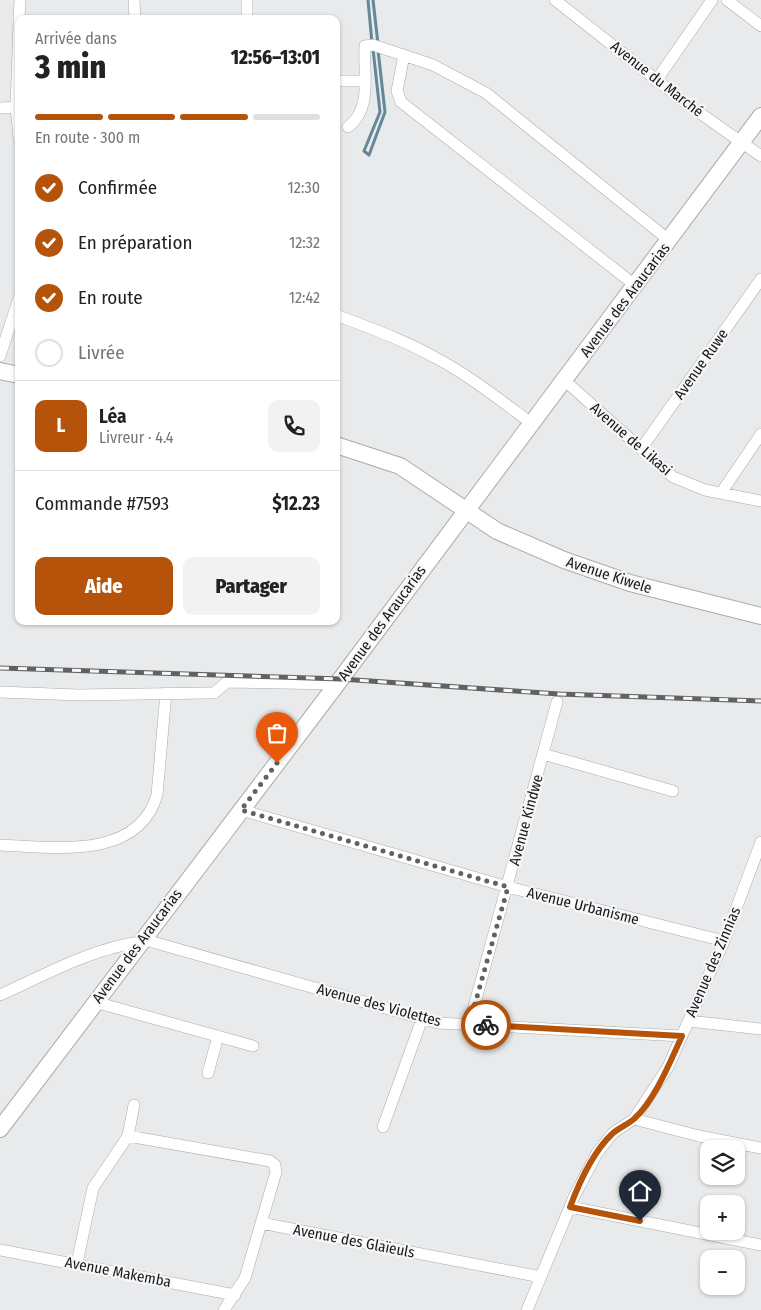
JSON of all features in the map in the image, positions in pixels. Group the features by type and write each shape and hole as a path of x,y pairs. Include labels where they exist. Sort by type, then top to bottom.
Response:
{"street":[{"path":"19,15 20,0"},
{"path":"134,0 134,15"},
{"path":"246,15 247,0"},
{"name":"Avenue du Marché","path":"555,0 656,81 761,156"},
{"path":"656,81 712,0"},
{"path":"727,0 761,26"},
{"path":"348,127 358,119 361,112 365,81 364,48 371,45 404,55 446,71 486,94 670,240"},
{"path":"404,55 398,91 401,102 636,286"},
{"path":"340,81 365,81"},
{"path":"0,108 15,107"},
{"name":"Avenue des Araucarias","path":"0,1129 141,940 337,684 464,511 636,286 740,142 761,116"},
{"name":"Avenue Ruwe","path":"641,449 761,279"},
{"path":"0,356 15,310"},
{"path":"340,317 400,340 435,357 471,378 531,423"},
{"path":"0,372 15,374"},
{"name":"Avenue de Likasi","path":"564,380 673,477 692,486 761,501"},
{"path":"721,493 761,434"},
{"name":"Avenue Kiwele","path":"340,446 400,466 429,484 464,511 506,535 574,564 630,583 761,616"},
{"path":"0,692 79,695 214,692 227,682 337,684"},
{"path":"0,845 74,847 96,845 118,838 138,827 151,811 157,795 166,693"},
{"name":"Avenue Kindwe","path":"469,1025 557,702"},
{"path":"543,754 673,791"},
{"name":"Avenue Urbanisme","path":"241,810 508,887 724,941"},
{"name":"Avenue des Zinnias","path":"527,1310 570,1207 597,1153 613,1133 634,1119 668,1067 758,860 761,842"},
{"path":"0,995 100,951 119,944 141,940"},
{"name":"Avenue des Violettes","path":"141,940 422,1019 469,1025 682,1036"},
{"path":"95,1002 253,1046"},
{"path":"383,1128 422,1019"},
{"path":"689,1021 761,1030"},
{"path":"208,1073 218,1036"},
{"path":"77,1263 93,1188 128,1136 134,1106"},
{"path":"634,1119 699,1136 761,1148"},
{"path":"128,1136 267,1160 274,1163 276,1172 245,1278 224,1310"},
{"path":"570,1207 761,1245"},
{"name":"Avenue des Glaïeuls","path":"261,1223 541,1277"},
{"name":"Avenue Makemba","path":"0,1250 77,1263 235,1295"}],"waterway":[{"path":"368,0 372,43"},
{"path":"373,0 378,44"},
{"path":"373,49 380,112 364,151 369,155 385,112 378,50"}],"railway":[{"path":"0,668 341,679 559,694 761,701"}],"way so far":[{"path":"277,763 241,810 290,826 508,887 469,1025 486,1025"}],"route":[{"path":"486,1025 682,1036 668,1067 634,1119 613,1133 597,1153 570,1207 640,1221"}]}
